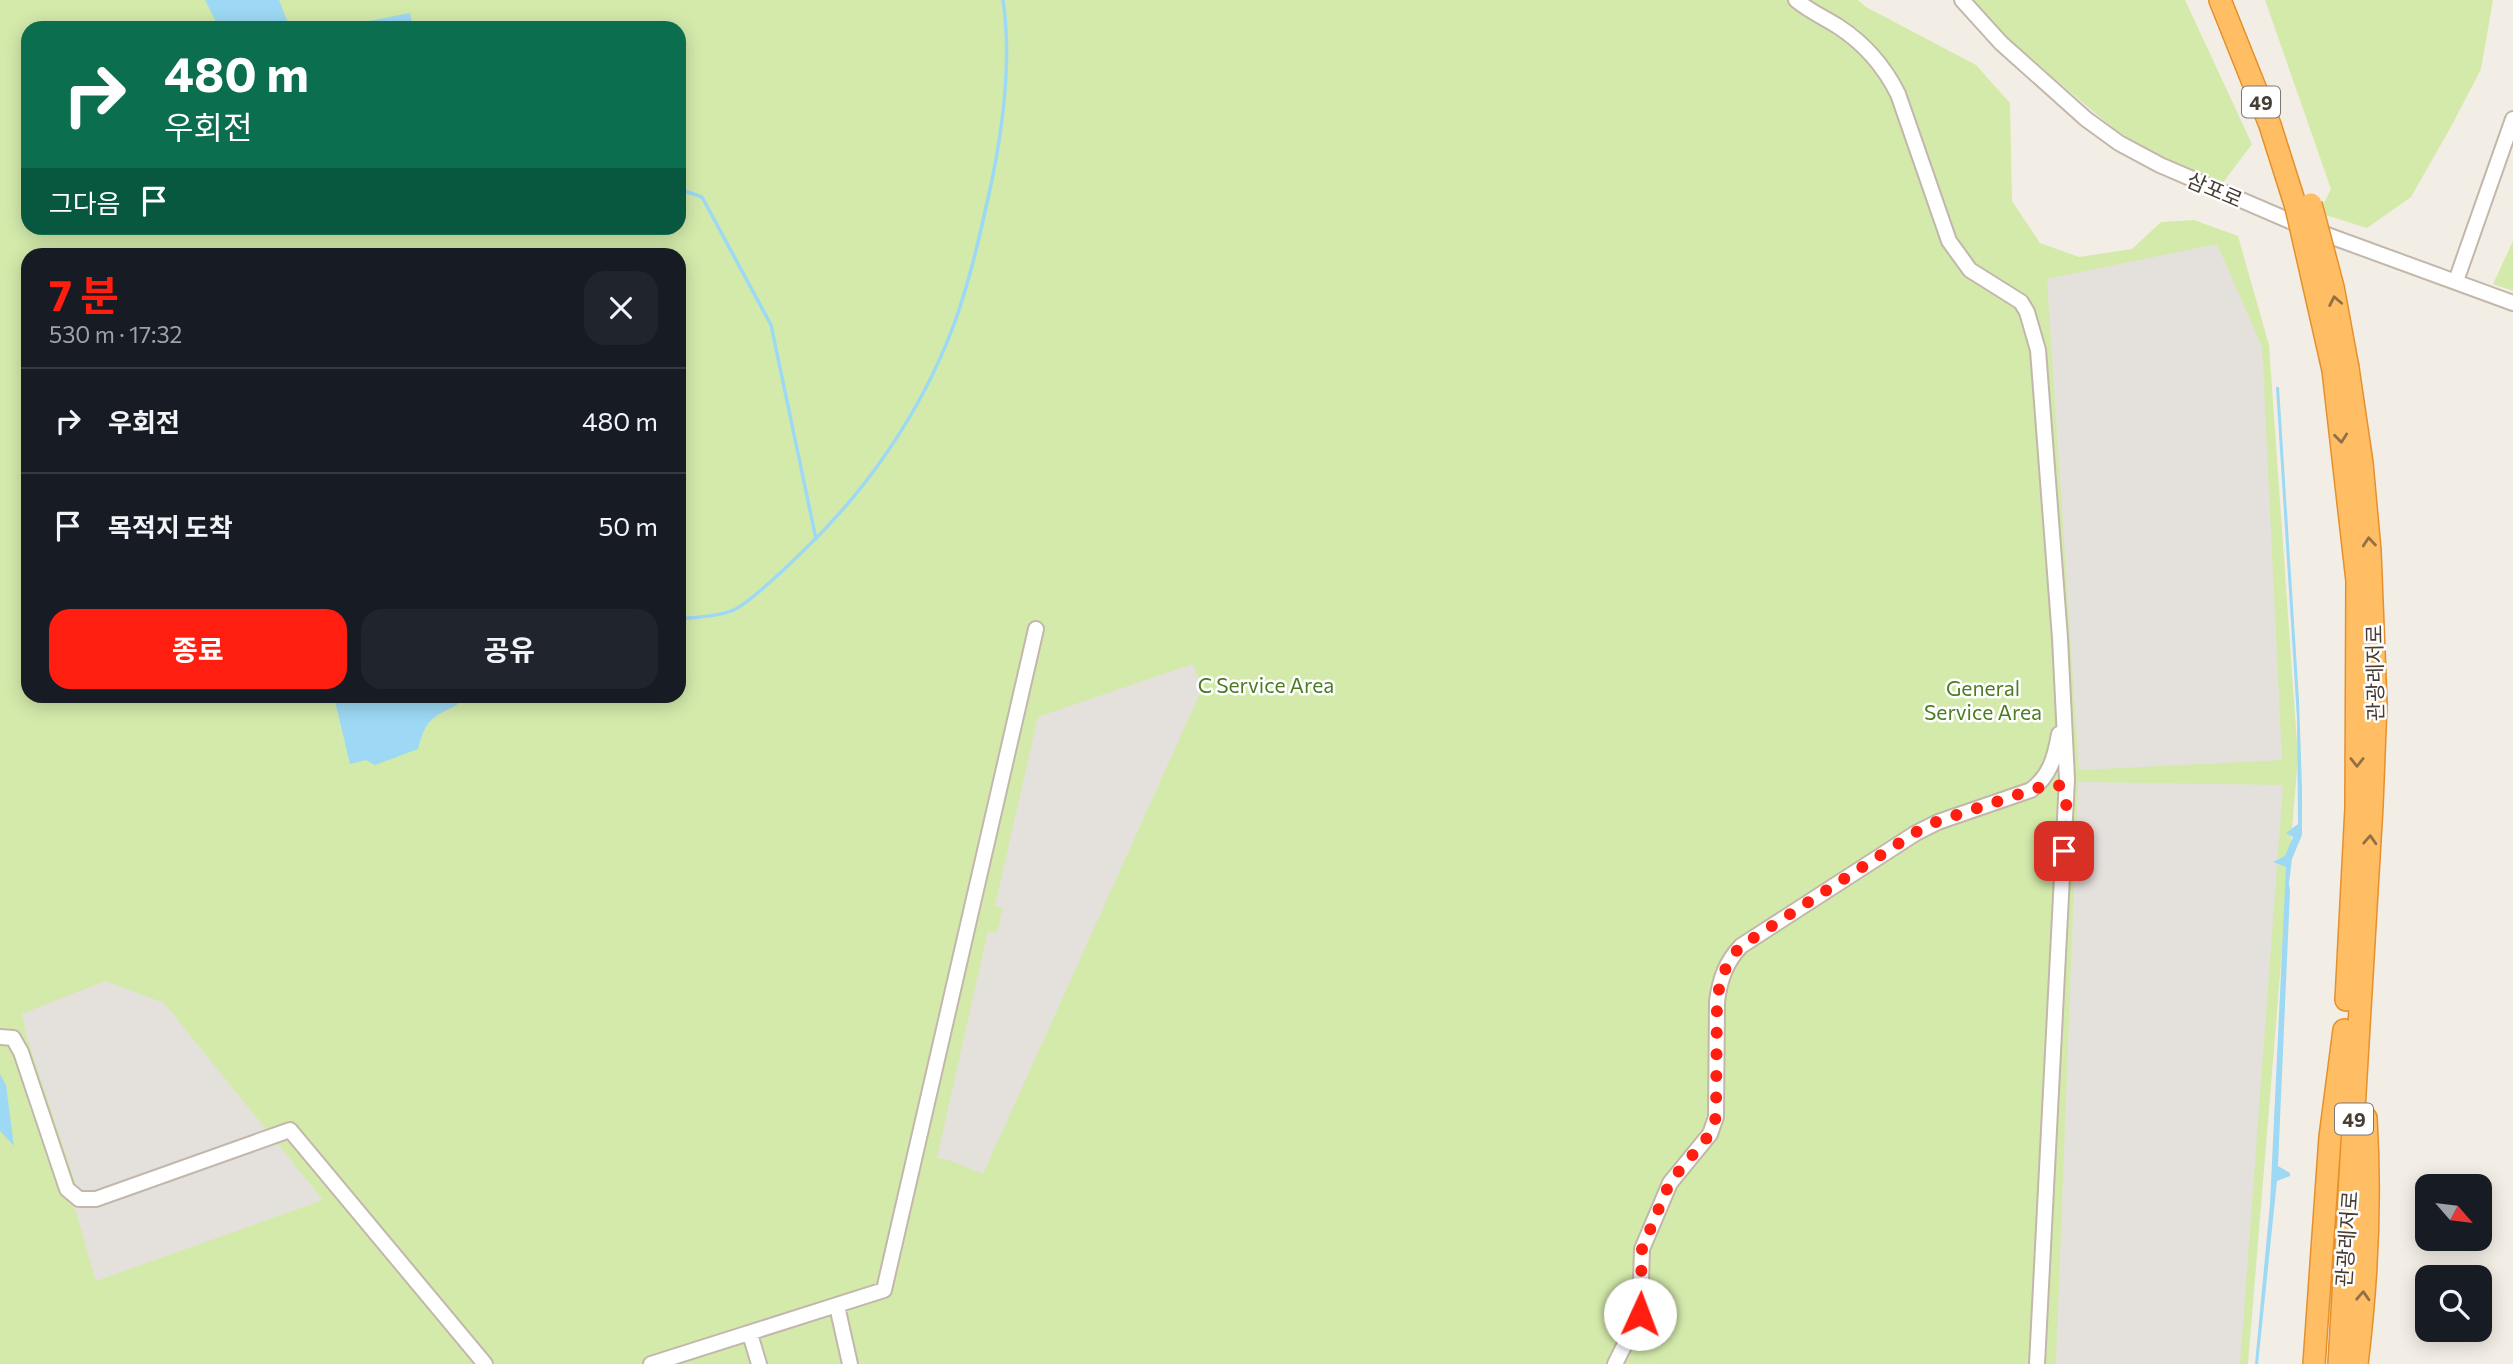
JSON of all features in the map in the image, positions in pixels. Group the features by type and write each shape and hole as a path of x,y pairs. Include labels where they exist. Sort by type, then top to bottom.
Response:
{"highway":[{"name":"관광레저로","path":"2220,0 2303,205 2333,287 2341,369 2362,463 2370,551 2376,703 2364,807 2360,875 2339,1364"},
{"name":"관광레저로","path":"2235,0 2264,74 2303,205"},
{"name":"관광레저로","path":"2324,1364 2352,1024"},
{"path":"2314,1364 2330,1137 2352,1024"},
{"path":"2352,1024 2367,1150 2366,1253 2357,1364"}],"street":[{"path":"1796,0 1853,37 1886,72 1898,94 1949,241 1970,270 2021,302 2035,338 2064,705 2066,797 2038,1364"},
{"name":"삼포로","path":"1962,0 2001,43 2086,119 2160,165 2284,219 2513,303"},
{"path":"2456,281 2513,119"},
{"path":"651,1364 884,1290 1036,629"},
{"path":"2031,790 2044,781 2053,761 2064,705"},
{"path":"1615,1364 1640,1314 1642,1249 1670,1182 1710,1134 1716,1117 1717,1001 1719,986 1730,958 1741,946 1916,832 1938,821 2050,784 2063,789 2066,797"},
{"path":"0,1037 13,1038 21,1052 67,1189 79,1199 96,1199 290,1130 485,1364"},
{"path":"837,1306 850,1364"},
{"path":"750,1334 760,1364"}],"green space":[{"path":"0,0 1858,0 1866,7 1976,65 2010,103 2012,201 2040,243 2079,257 2132,249 2161,222 2194,220 2238,236 2269,345 2298,757 2248,1364 0,1364"},
{"path":"1972,0 2185,0 2252,144 2222,184 2164,159 2114,129 1999,32"},
{"path":"2265,0 2493,0 2481,69 2452,125 2411,197 2367,228 2319,213 2331,189"},
{"path":"2513,241 2513,291 2493,284"}],"shaded area":[{"path":"2217,244 2262,347 2282,760 2079,770 2047,279"},
{"path":"1193,664 1198,678 1205,682 983,1174 937,1158 988,931 997,933 1003,908 995,906 1038,717"},
{"path":"2078,782 2283,785 2240,1364 2056,1364"},
{"path":"105,981 164,1003 323,1200 96,1281 75,1208 75,1181 27,1037 22,1014"}],"water":[{"path":"205,0 279,0 287,21 216,21"},
{"path":"410,13 412,21 369,21"},
{"path":"2276,387 2279,387 2299,700 2302,835 2292,859 2289,883 2278,1166 2290,1173 2290,1176 2277,1181 2258,1364 2255,1364 2270,1204 2286,867 2273,862 2285,856 2293,837 2286,833 2298,824 2297,718"},
{"path":"336,703 458,703 430,721 418,749 375,765 366,760 350,764"},
{"path":"0,1074 6,1085 14,1146 0,1131"}],"waterway":[{"path":"686,618 719,614 737,608 786,567 824,530 869,477 925,390 940,359 964,294 994,171 1002,123 1006,73 1003,0"},
{"path":"686,191 702,197 771,325 816,539"}],"route":[{"path":"1640,1314 1642,1249 1670,1182 1710,1134 1716,1117 1717,1001 1719,986 1730,958 1741,946 1916,832 1938,821 2050,784 2063,789 2066,797 2064,851"}],"park label":[{"name":"C Service Area","path":"1266,684"},
{"name":"General Service Area","path":"1983,699"}]}
